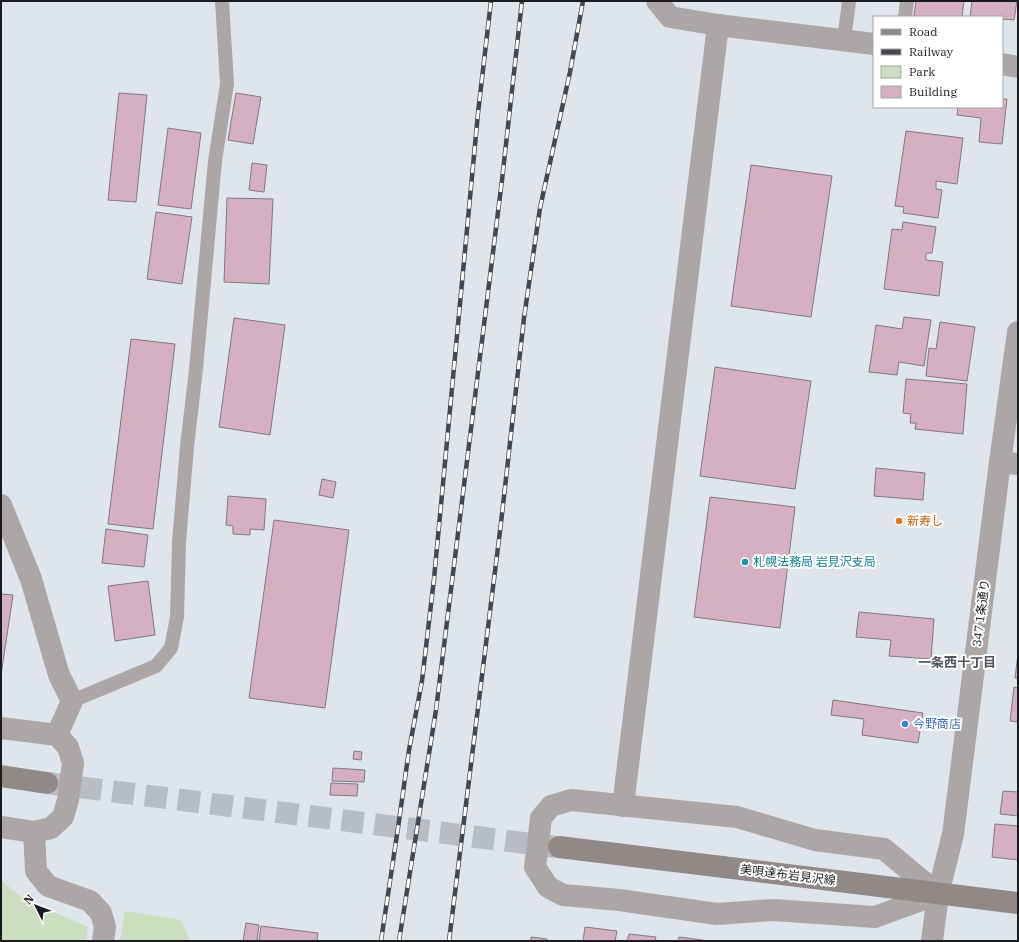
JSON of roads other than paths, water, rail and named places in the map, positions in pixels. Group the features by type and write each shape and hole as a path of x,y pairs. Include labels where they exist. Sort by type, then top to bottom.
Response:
{"main road":[{"path":"1,776 48,783"},
{"name":"美唄達布岩見沢線","path":"559,847 1018,903"}],"street":[{"path":"657,1 670,17 718,25 873,44"},
{"path":"623,806 718,25"},
{"path":"1003,64 1018,67"},
{"name":"347 1条通り","path":"932,941 938,894 953,834 1009,463 1018,332"},
{"path":"1,505 31,579 59,675 72,701 57,735"},
{"path":"1,728 57,735 68,747 73,763 68,800 63,817 51,828 34,832 1,827"},
{"path":"571,800 737,817 815,840 884,849 938,894 875,917 773,910 716,914 619,900 563,894 548,887 535,867 541,818 551,806 571,800"},
{"path":"34,832 36,871 48,886 90,901 101,913 105,927 103,941"}],"lane":[{"path":"72,701 156,666 171,648 177,617 179,542 215,162 227,84 222,1"},
{"path":"844,40 849,1"},
{"path":"905,16 907,1"}],"tunnel":[{"path":"47,783 556,847"}],"railway":[{"path":"381,941 409,750 422,681 434,579 478,113 491,1"},
{"path":"399,941 436,710 502,180 522,1"},
{"path":"449,941 501,523 524,318 540,208 570,72 583,1"}],"place":[{"name":"新寿し","path":"899,521"},
{"name":"札幌法務局 岩見沢支局","path":"745,562"},
{"name":"今野商店","path":"905,724"}],"district":[{"name":"一条西十丁目","path":"957,662"}]}
